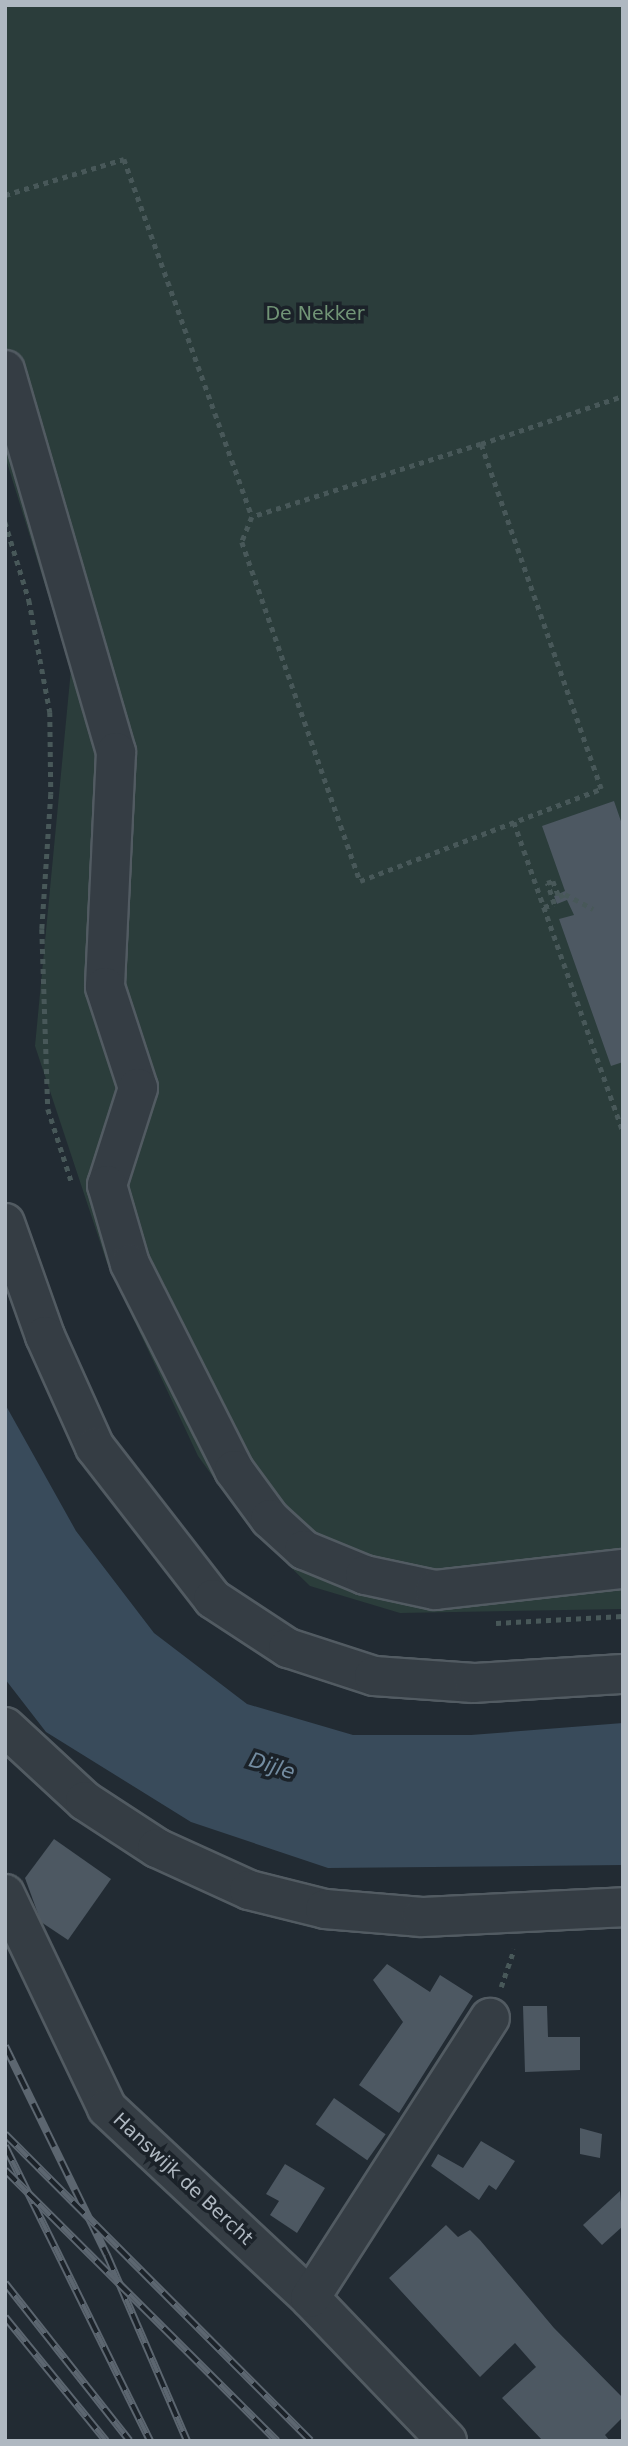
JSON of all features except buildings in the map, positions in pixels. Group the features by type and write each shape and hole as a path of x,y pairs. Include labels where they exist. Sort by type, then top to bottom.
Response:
{"street":[{"path":"5,370 117,752 104,987 138,1088 107,1185 130,1264 234,1469 270,1519 304,1550 365,1575 435,1591 623,1569"},
{"path":"5,1223 45,1336 95,1447 213,1599 288,1648 374,1676 474,1683 623,1674"},
{"path":"5,1727 85,1801 157,1848 249,1890 325,1909 422,1917 527,1915 623,1908"},
{"name":"Hanswijk de Bercht","path":"5,1894 107,2108 310,2298 447,2441"},
{"path":"310,2298 490,2018"}],"path":[{"path":"5,195 124,159 252,517 242,542 360,881 601,789 481,444"},
{"path":"252,517 623,396"},
{"path":"5,522 29,600 50,712 51,794 42,929 48,1110 73,1186"},
{"path":"513,822 623,1131"},
{"path":"544,907 554,904 547,883 553,881 559,897 565,894 593,909"},
{"path":"481,1624 623,1616"},
{"path":"490,2018 527,1915"}],"green space":[{"name":"De Nekker","path":"5,5 623,5 623,1609 400,1613 310,1586 249,1527 198,1456 107,1263 35,1046 71,669 5,456"}],"water":[{"name":"Dijle","path":"5,1404 76,1531 154,1633 247,1704 353,1735 471,1735 623,1723 623,1865 328,1868 191,1822 46,1732 5,1679"}],"railway":[{"path":"5,2046 107,2255 187,2441"},
{"path":"5,2134 311,2441"},
{"path":"5,2146 150,2441"},
{"path":"5,2170 277,2441"},
{"path":"5,2283 130,2441"},
{"path":"5,2317 106,2441"}]}
